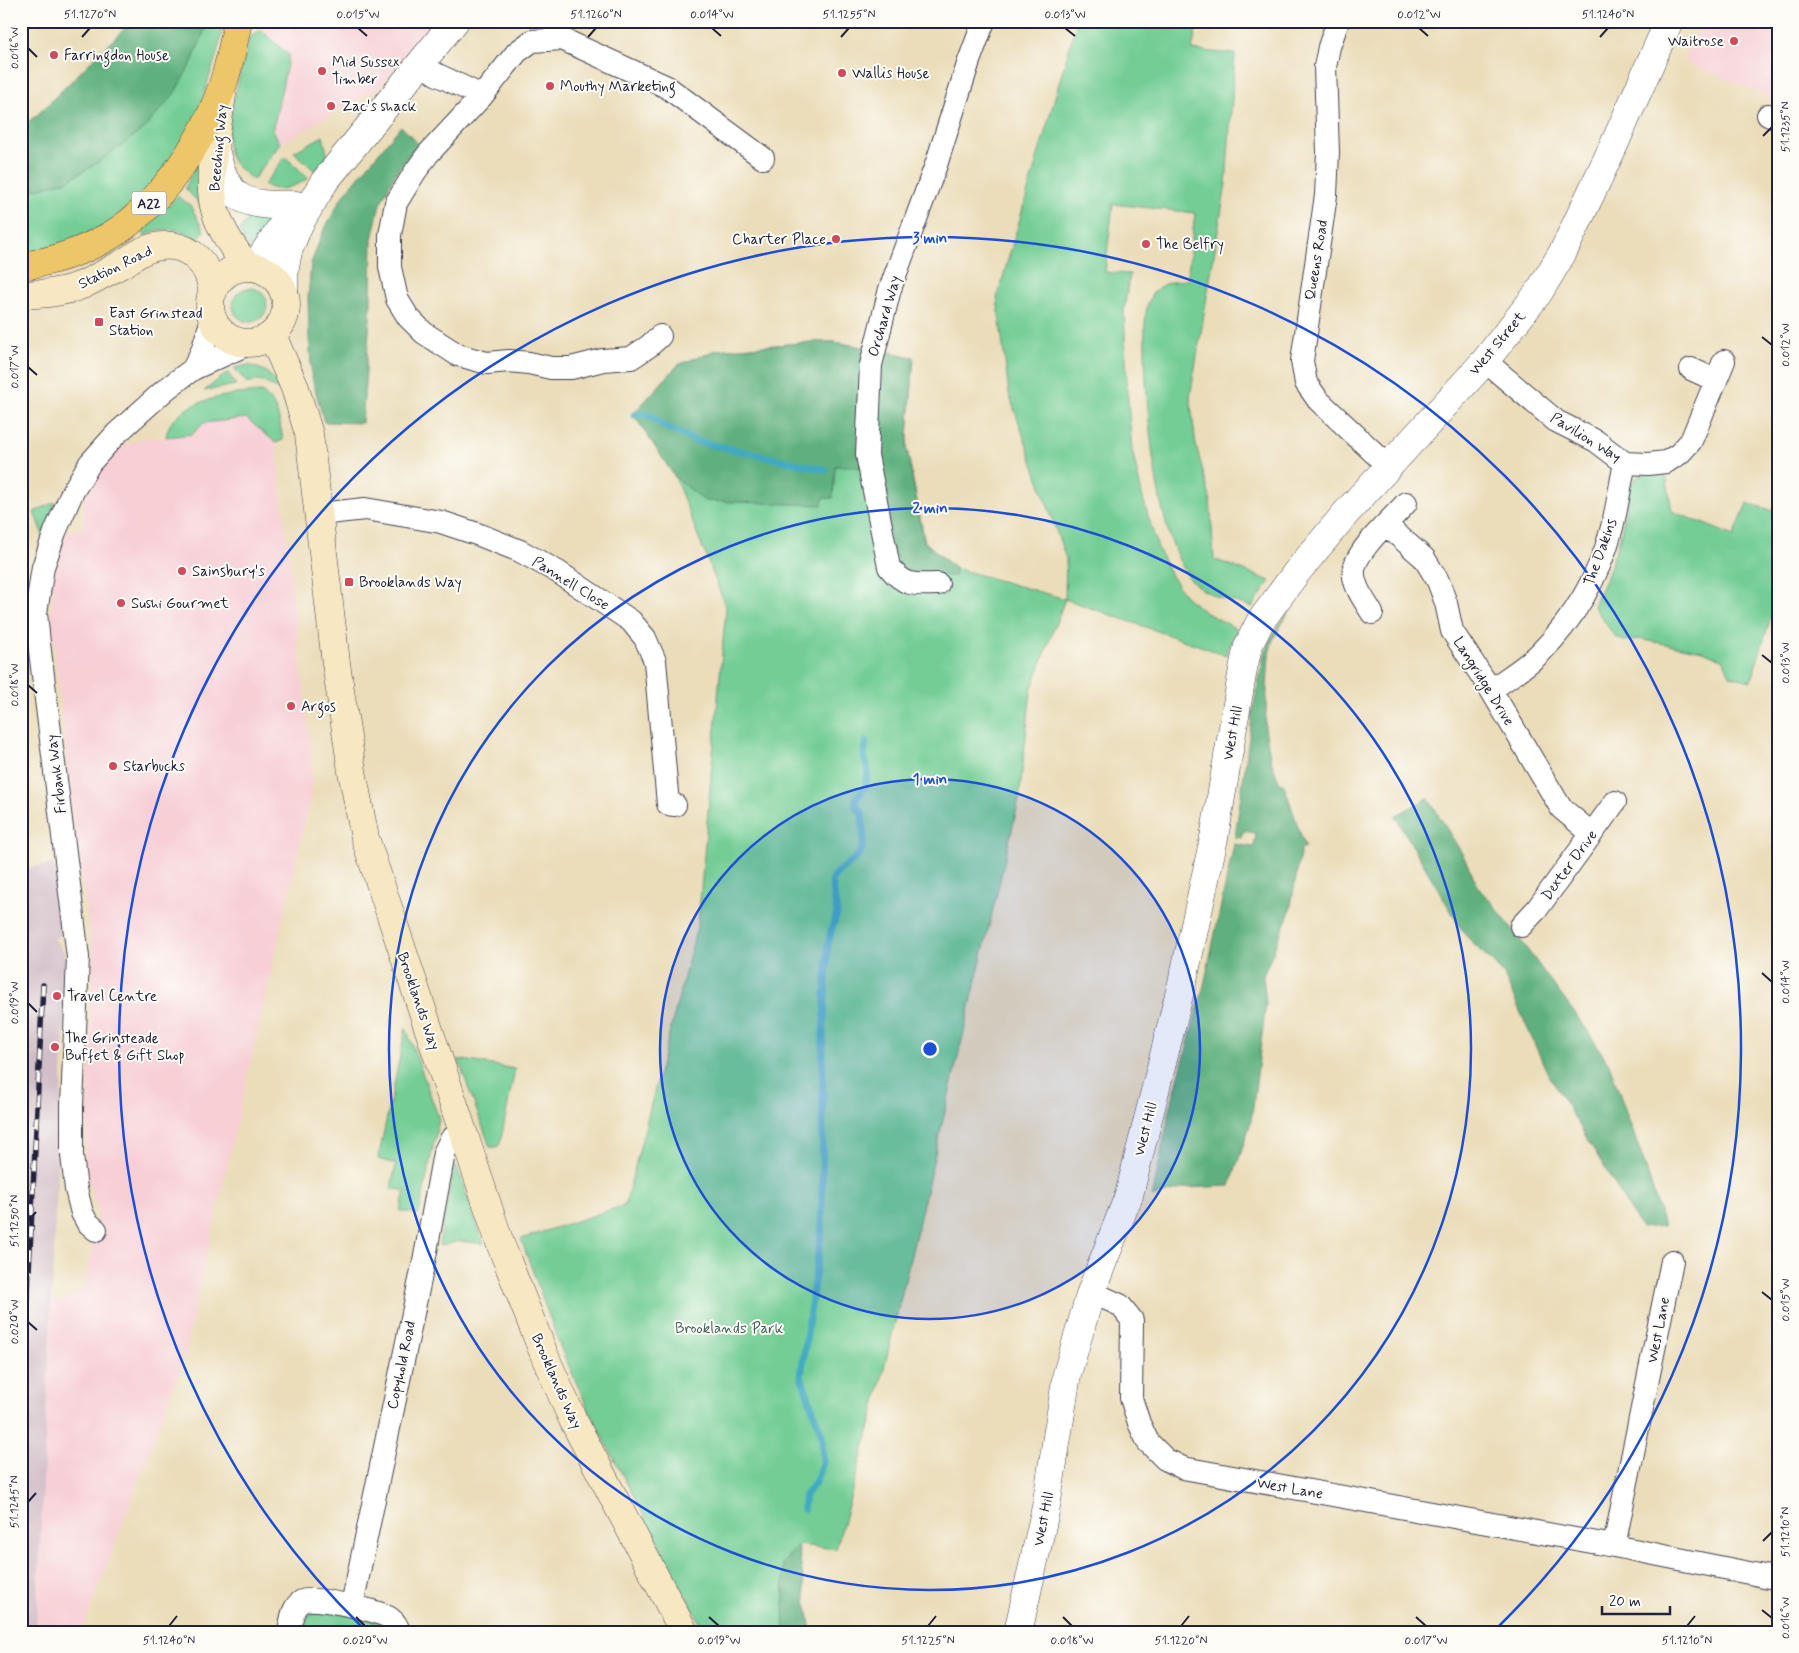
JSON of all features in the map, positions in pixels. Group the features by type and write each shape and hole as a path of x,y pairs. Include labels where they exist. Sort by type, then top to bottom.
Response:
{"highway":[{"name":"Beeching Way","path":"21,266 57,259 109,237 146,206 178,170 201,136 224,81 238,21"}],"main road":[{"name":"Beeching Way","path":"224,81 212,178 214,208 223,229 237,253 250,267"},
{"name":"Station Road","path":"21,295 60,292 121,265 141,252 164,245 183,248 191,252 206,267 213,292"},
{"path":"250,267 262,269 272,274 279,282 287,303 286,315 280,326 261,339 231,340 223,334 212,319 210,301 218,282 226,274 236,268 250,267"},
{"name":"Brooklands Way","path":"261,339 295,388 309,434 336,663 352,771 365,838 500,1243 546,1359 573,1420 684,1632"}],"street":[{"path":"284,291 284,273 288,251 299,224 324,182 454,21"},
{"name":"Orchard Way","path":"938,584 911,584 898,578 889,566 867,455 871,365 890,288 936,164 984,21"},
{"name":"Queens Road","path":"1338,21 1329,47 1325,67 1328,152 1326,195 1302,361 1306,383 1318,400 1388,466"},
{"name":"West Street","path":"1260,622 1296,573 1346,513 1485,361 1539,292 1563,252 1669,21"},
{"path":"660,336 631,358 603,360 571,368 551,368 509,361 487,363 465,358 424,333 408,317 397,299 390,266 390,235 396,203 428,154 482,96 517,52 532,41 562,39 667,87 763,158"},
{"path":"421,64 436,74 482,96"},
{"path":"215,149 224,180 239,196 253,204 296,206"},
{"path":"250,267 262,256 296,206 305,196 324,182"},
{"name":"Firbank Way","path":"193,369 202,351 212,319"},
{"name":"Firbank Way","path":"96,1230 87,1222 82,1213 76,1189 72,1155 78,957 39,643 36,613 40,583 43,567 55,532 72,493 90,463 116,434 165,390 193,369 261,339"},
{"name":"Pavilion Way","path":"1485,361 1556,421 1596,441 1625,463 1666,462 1679,454 1691,440 1719,370 1692,369"},
{"name":"The Dakins","path":"1491,690 1539,655 1563,628 1582,600 1597,570 1611,532 1625,463"},
{"path":"1372,613 1357,585 1354,570 1362,550 1406,503"},
{"name":"Pannell Close","path":"318,514 365,509 441,522 477,534 520,551 558,572 631,621 645,638 655,662 668,804 674,805"},
{"name":"Langridge Drive","path":"1386,525 1424,558 1438,581 1446,603 1452,631 1491,690 1562,808 1592,834"},
{"name":"West Hill","path":"1018,1632 1046,1507 1067,1374 1090,1292 1129,1195 1185,971 1214,838 1248,646 1260,622"},
{"name":"Dexter Drive","path":"1521,926 1537,909 1615,802"},
{"name":"Copyhold Road","path":"352,1605 426,1251 444,1153 451,1139 464,1133"},
{"name":"West Lane","path":"1614,1546 1672,1261"},
{"name":"West Lane","path":"1090,1292 1120,1304 1132,1320 1131,1398 1139,1423 1148,1442 1165,1459 1183,1468 1614,1546 1769,1577"},
{"path":"288,1632 294,1608 302,1600 310,1598 352,1605 390,1618 398,1627 399,1632"}],"shaded area":[{"path":"269,21 434,21 375,93 367,94 280,144 273,129 289,55 261,30"},
{"name":"Waitrose","path":"1700,21 1778,21 1778,101 1683,61"},
{"path":"246,418 276,443 312,762 311,795 183,1361 82,1632 36,1632 51,1301 70,1298 80,1291 86,1282 98,1214 85,1160 93,954 71,806 51,615 53,577 67,532 83,528 84,490 93,476 119,447 151,436 154,439 193,434 204,423"},
{"path":"21,831 25,868 54,864 63,933 54,938 64,952 67,969 36,1632 21,1632"}],"green space":[{"path":"132,21 208,21 192,62 174,94 145,128 99,162 67,181 21,193 21,127 37,115"},
{"path":"208,21 224,21 219,47 198,113 173,161 113,222 61,246 21,254 21,193 67,181 192,62"},
{"path":"1077,21 1198,21 1192,50 1235,54 1226,184 1190,397 1196,445 1210,498 1214,559 1270,581 1252,607 1214,595 1195,584 1182,565 1171,540 1162,509 1151,440 1146,377 1146,316 1148,302 1158,288 1171,282 1187,280 1195,213 1113,204 1105,272 1130,274 1124,309 1127,388 1132,450 1143,499 1158,548 1171,576 1186,597 1205,612 1237,629 1226,655 1065,599 1066,559 1009,394 997,298"},
{"path":"261,30 289,55 273,129 280,144 253,180 234,163 228,145 228,131 234,97 250,37"},
{"path":"401,126 418,143 395,174 380,204 372,239 371,305 362,423 324,422 312,378 308,298 311,263 323,232 342,197"},
{"path":"323,136 328,158 315,171 294,152"},
{"path":"201,155 204,214 198,202 185,188"},
{"path":"285,157 309,178 293,186 281,189 270,188 264,185"},
{"path":"177,196 190,205 204,231 198,240 180,231 170,230 158,230 145,236 142,231"},
{"path":"251,215 270,218 272,221 254,245 249,247 239,231"},
{"path":"250,288 262,293 267,305 262,317 250,322 238,317 233,305 238,293"},
{"name":"Brooklands Park","path":"812,342 835,342 914,357 907,449 925,542 955,568 1065,599 1031,690 1019,800 872,1419 836,1549 798,1545 783,1563 785,1632 705,1632 590,1413 562,1351 521,1239 625,1205 698,923 726,607 675,477 634,415 678,365 716,350"},
{"path":"812,342 835,342 914,357 907,449 924,542 955,568 955,576 918,575 904,570 894,552 878,473 853,466 835,466 833,498 823,498 822,505 705,501 675,477 634,415 678,365 716,350"},
{"path":"248,365 268,373 280,391 260,381 247,383 234,368"},
{"path":"227,373 236,385 204,391"},
{"path":"262,392 268,397 275,408 283,440 276,443 246,418 204,423 193,434 166,437 170,424 179,414 190,407 220,397"},
{"path":"1648,473 1666,475 1672,511 1734,536 1747,503 1778,512 1778,594 1751,681 1730,676 1724,660 1703,651 1639,639 1624,641 1615,637 1593,605 1608,574 1621,534 1629,487 1638,476"},
{"path":"55,502 43,536 34,512"},
{"path":"1290,609 1273,640 1269,654 1265,729 1271,761 1279,782 1284,785 1305,847 1301,849 1290,911 1263,976 1266,1003 1251,1122 1230,1186 1185,1188 1152,1197 1171,1105 1204,985 1234,844 1254,847 1256,833 1243,831 1241,838 1235,837 1253,710 1264,653 1269,641"},
{"path":"1428,798 1463,855 1480,890 1495,906 1587,1030 1609,1064 1646,1168 1664,1226 1641,1228 1547,1072 1503,973 1465,935 1395,816"},
{"path":"406,1028 439,1119 419,1214 400,1211 405,1191 391,1188 396,1164 378,1159"},
{"path":"458,1059 515,1069 500,1144 497,1147 490,1147"},
{"path":"454,1166 457,1167 484,1244 460,1241 439,1245"},
{"path":"798,1545 811,1632 785,1632 783,1563"},
{"path":"324,1609 377,1621 387,1632 298,1632 301,1623 307,1616"}],"waterway":[{"path":"634,415 651,416 662,425 696,441 826,470"},
{"path":"803,1509 805,1495 815,1483 823,1462 822,1435 801,1376 822,1227 823,1037 828,947 837,914 832,882 838,872 857,857 863,844 862,812 856,807 856,799 865,787 868,770 864,757 866,742"}],"railway":[{"path":"21,1435 43,985"}],"place":[{"name":"Waitrose","path":"1734,41"},
{"name":"Farringdon House","path":"54,55"},
{"name":"Mid Sussex Timber","path":"322,71"},
{"name":"Wallis House","path":"842,73"},
{"name":"Mouthy Marketing","path":"550,86"},
{"name":"Zac's shack","path":"331,106"},
{"name":"Charter Place","path":"836,239"},
{"name":"The Belfry","path":"1146,244"},
{"name":"East Grinstead Station","path":"99,322"},
{"name":"Sainsbury's","path":"182,571"},
{"name":"Brooklands Way","path":"349,582"},
{"name":"Sushi Gourmet","path":"121,603"},
{"name":"Argos","path":"291,706"},
{"name":"Starbucks","path":"113,766"},
{"name":"Travel Centre","path":"57,996"},
{"name":"The Grinsteade Buffet & Gift Shop","path":"55,1047"}]}
